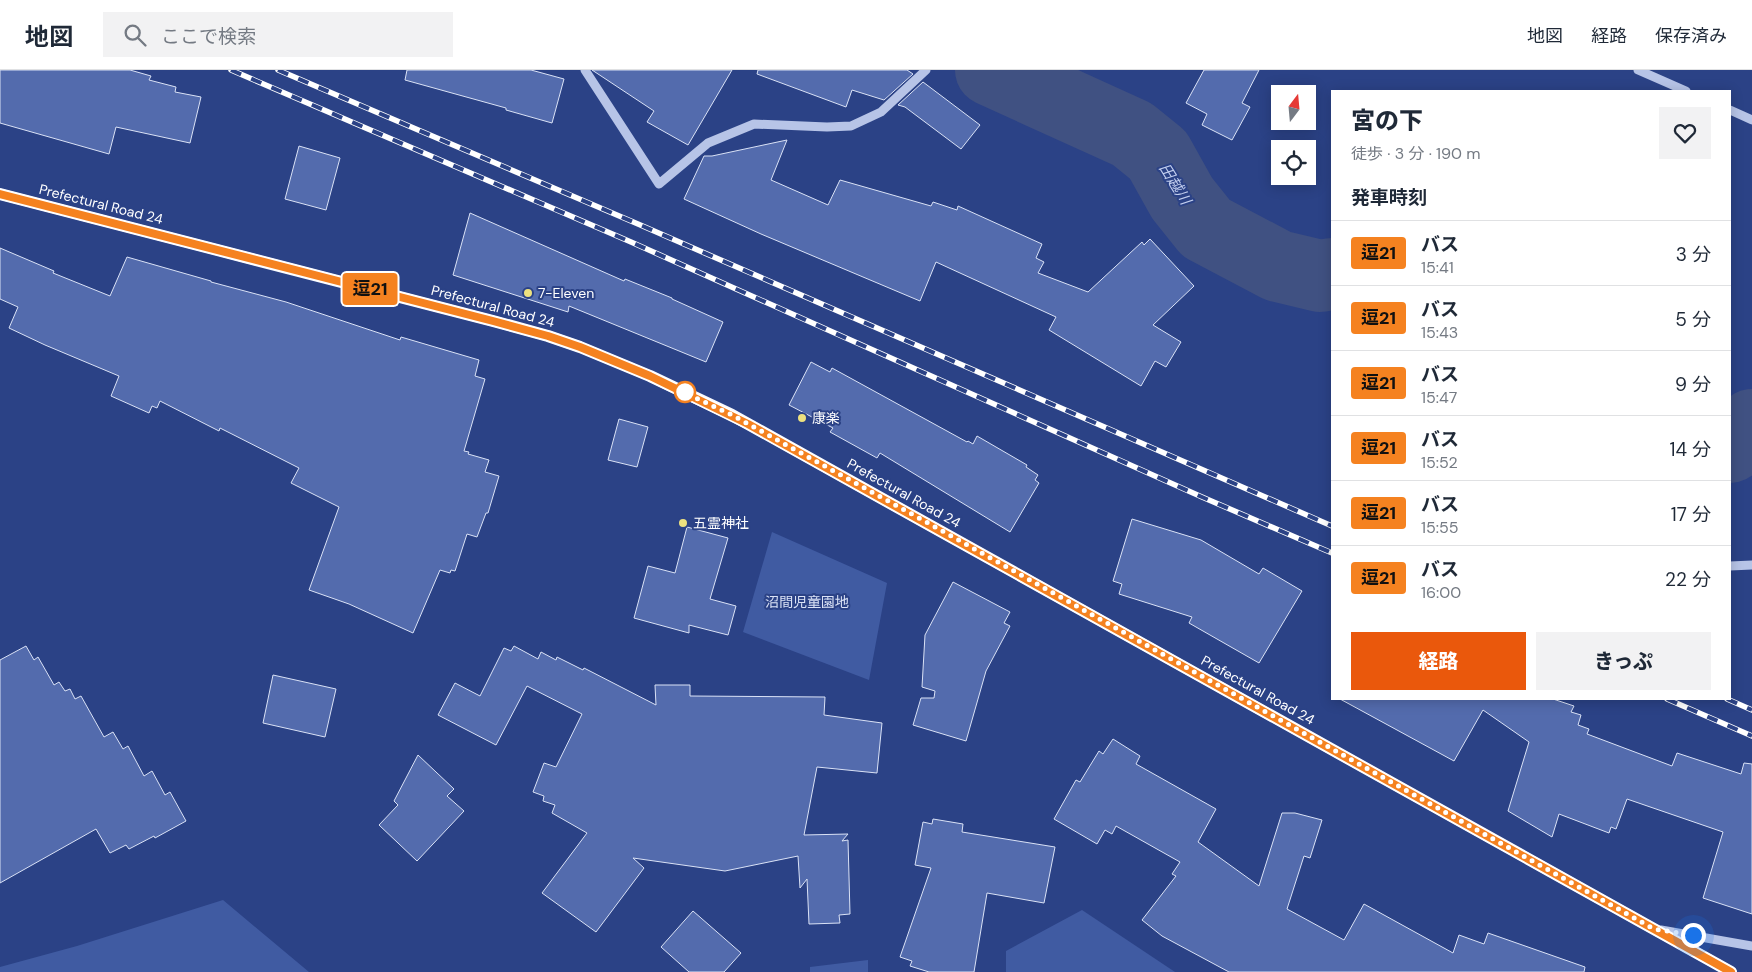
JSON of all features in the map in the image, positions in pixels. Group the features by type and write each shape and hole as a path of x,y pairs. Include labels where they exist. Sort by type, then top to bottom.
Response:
{"main road":[{"name":"Prefectural Road 24","path":"0,194 493,321 580,347 650,376 732,415 1731,972"}],"street":[{"path":"585,70 659,184 708,143 754,124 851,126 881,112 926,70"},
{"path":"1638,70 1684,90"},
{"path":"1731,110 1752,120"},
{"path":"1731,566 1752,565"},
{"path":"1654,929 1752,946"}],"green space":[{"name":"沼間児童園地","path":"772,532 887,583 869,680 743,632"},
{"path":"223,900 309,972 0,972 0,967 77,946"},
{"path":"1082,910 1175,972 1006,972 1006,951"},
{"path":"868,960 868,972 810,972 810,967"}],"building":[{"path":"0,70 130,70 151,76 149,80 176,87 175,92 201,97 190,143 116,127 109,154 0,123"},
{"path":"407,70 531,70 564,79 552,123 405,80"},
{"path":"592,70 732,70 688,145 647,122 654,111"},
{"path":"758,70 907,70 913,74 884,100 852,90 846,107 757,74"},
{"path":"1204,70 1259,70 1242,103 1250,107 1232,140 1202,125 1207,114 1186,103"},
{"path":"923,82 980,125 961,149 905,107 898,105"},
{"path":"787,140 771,180 828,205 840,180 931,206 933,202 957,210 958,206 1042,244 1036,258 1044,262 1038,273 1088,292 1142,242 1144,245 1150,239 1194,286 1153,325 1181,342 1166,367 1155,361 1141,386 1049,330 1056,317 936,262 920,301 761,234 684,199 704,156 712,156"},
{"path":"299,146 340,158 326,210 285,199"},
{"path":"470,213 624,281 625,279 672,298 723,322 706,362 569,306 568,312 453,275"},
{"path":"0,248 54,271 53,273 110,296 127,257 286,302 400,340 401,337 479,360 475,376 485,379 464,451 489,460 485,472 499,476 488,513 486,513 477,537 467,534 455,571 451,570 450,573 440,570 413,633 349,604 309,590 339,507 291,483 299,468 220,428 219,431 160,401 157,408 152,406 149,413 111,396 119,376 9,328 18,307 0,299"},
{"path":"811,362 830,372 832,368 967,442 973,444 977,436 1027,465 1026,467 1038,475 1035,480 1039,483 1010,532 880,453 877,458 830,432 833,428 789,405"},
{"path":"619,419 648,427 637,467 608,460"},
{"path":"1132,519 1201,540 1259,574 1263,568 1302,591 1259,663 1189,623 1192,617 1119,594 1122,584 1113,581"},
{"path":"687,527 728,538 710,599 736,606 728,635 689,625 689,633 634,618 648,566 675,573"},
{"path":"953,582 1010,612 1004,623 1010,626 986,671 966,741 913,725 921,698 934,698 935,691 922,687 925,635"},
{"path":"26,646 34,660 38,657 54,685 59,682 65,691 70,689 75,699 81,696 104,737 113,732 123,749 128,746 144,776 152,771 165,795 170,792 186,821 155,838 154,836 129,849 126,845 110,853 96,829 0,883 0,660"},
{"path":"514,646 538,659 541,652 556,660 557,657 583,670 584,668 656,705 655,685 690,685 690,696 825,697 824,715 882,723 877,773 817,767 804,835 848,834 842,841 848,840 850,914 839,915 840,923 809,924 807,879 800,888 798,856 725,871 633,858 644,868 596,932 542,893 587,833 552,813 555,805 543,801 544,796 533,792 544,763 556,767 582,714 527,686 496,745 438,715 455,683 480,696 504,648 511,651"},
{"path":"273,675 336,689 325,737 263,723"},
{"path":"1342,700 1556,700 1574,706 1571,712 1581,715 1578,725 1589,729 1587,734 1672,766 1677,753 1741,774 1744,763 1752,764 1752,914 1703,898 1723,832 1627,799 1616,829 1611,827 1609,833 1559,814 1552,837 1508,811 1529,742 1483,710 1454,761"},
{"path":"1113,739 1140,756 1136,764 1216,809 1198,842 1259,886 1282,813 1295,813 1322,820 1310,858 1304,856 1287,909 1344,940 1364,904 1453,953 1459,935 1484,944 1488,933 1585,967 1584,972 1229,972 1162,936 1142,920 1176,876 1172,874 1180,862 1116,826 1112,834 1105,830 1097,844 1054,819 1076,780 1080,782 1099,751 1103,754"},
{"path":"418,755 454,789 447,796 464,811 417,861 379,825 398,805 394,801"},
{"path":"933,819 963,824 962,832 1055,847 1044,903 987,893 974,972 929,972 910,966 912,961 900,957 931,868 915,865 923,822 932,824"},
{"path":"693,911 741,953 724,972 689,972 661,947"}],"waterway":[{"name":"田越川","path":"991,70 1132,134 1158,155 1182,198 1206,228 1278,266 1320,276 1331,274"},
{"name":"田越川","path":"1731,446 1742,438 1752,425"}],"railway":[{"path":"231,70 631,242 1202,497 1331,553"},
{"path":"278,70 638,224 1331,526"},
{"path":"1669,700 1752,736"},
{"path":"1729,700 1752,710"}],"bus line":[{"name":"逗21","path":"0,194 548,336 650,376 732,415 961,541 1731,972"}],"place":[{"name":"7-Eleven","path":"528,293"},
{"name":"康楽","path":"802,418"},
{"name":"五霊神社","path":"683,523"}],"route":[{"path":"685,392 683,392 732,415 961,541 1654,929 1693,935"}]}
